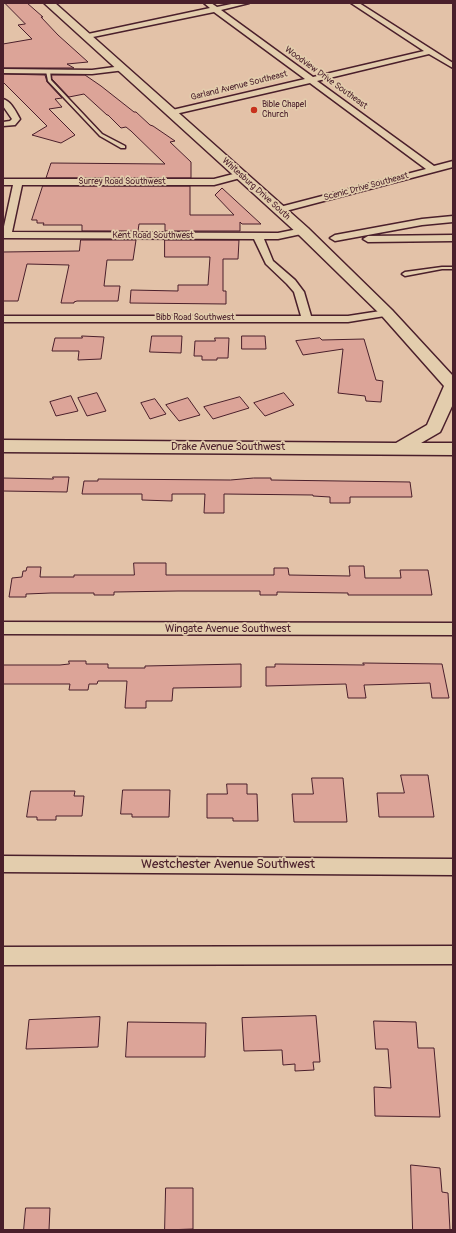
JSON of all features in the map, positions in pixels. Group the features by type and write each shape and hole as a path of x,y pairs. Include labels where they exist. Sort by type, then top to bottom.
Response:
{"main road":[{"name":"Whitesburg Drive South","path":"49,3 88,36 171,113 304,231 387,313 453,385"},
{"path":"436,365 453,374"},
{"path":"400,448 434,428 453,385"},
{"name":"Drake Avenue Southwest","path":"3,446 453,448"},
{"path":"417,448 453,463"}],"street":[{"name":"Woodview Drive Southeast","path":"207,3 432,169"},
{"path":"88,36 246,3"},
{"path":"354,3 453,66"},
{"name":"Garland Avenue Southeast","path":"171,113 429,52"},
{"path":"3,71 92,72 122,68"},
{"path":"3,101 10,108 16,119 12,123 3,124"},
{"name":"Scenic Drive Southeast","path":"279,210 453,164"},
{"name":"Surrey Road Southwest","path":"3,182 214,182 241,175"},
{"path":"5,235 18,182"},
{"path":"453,219 422,222 336,238 453,238"},
{"name":"Kent Road Southwest","path":"5,235 278,236 304,231"},
{"path":"258,236 269,262 291,282 299,292 307,318"},
{"name":"Bibb Road Southwest","path":"3,319 348,318 387,313"},
{"name":"Wingate Avenue Southwest","path":"3,628 453,629"},
{"name":"Westchester Avenue Southwest","path":"3,864 453,867"},
{"path":"3,956 453,955"}],"lane":[{"path":"48,71 49,80 101,135 123,147"},
{"path":"405,274 442,268 453,268"}],"building":[{"path":"5,3 27,3 43,17 41,17 58,35 88,62 67,64 74,68 3,68 3,44 32,39 18,25 25,24"},
{"path":"3,74 45,75 47,82 62,98 55,99 62,107 49,109 75,135 61,143 32,135 47,126 3,82"},
{"path":"52,75 85,75 101,86 136,112 150,125 175,141 170,142 191,162 191,178 46,178 51,163 165,164 131,131 126,127 121,128 84,94 69,97 52,79"},
{"path":"43,186 190,186 190,215 234,215 215,195 222,188 261,224 242,224 240,222 240,231 165,231 165,224 139,224 138,231 82,231 82,225 43,225 44,223 37,223 37,220 32,220"},
{"path":"81,240 136,240 133,260 107,260 104,286 120,286 118,301 77,301 74,303 61,303 69,265 27,264 18,301 3,301 3,252 79,251"},
{"path":"165,240 239,240 238,259 223,259 223,291 226,291 226,304 130,303 131,290 178,291 178,285 208,285 210,257 165,257"},
{"path":"82,336 104,337 101,359 78,360 79,351 52,351 55,338 82,338"},
{"path":"152,336 182,336 181,353 150,352"},
{"path":"242,336 265,336 266,349 242,349"},
{"path":"215,338 229,338 228,358 202,360 202,356 194,356 195,341 215,341"},
{"path":"320,338 322,340 364,339 376,380 383,381 381,402 366,401 365,396 338,393 343,349 303,355 296,341"},
{"path":"97,393 106,411 87,416 78,398"},
{"path":"284,393 294,405 265,416 254,403"},
{"path":"71,396 78,411 56,416 50,402"},
{"path":"240,397 249,408 213,419 204,407"},
{"path":"188,398 200,415 179,421 166,405"},
{"path":"155,399 166,414 150,419 141,403"},
{"path":"53,477 69,477 67,492 3,491 3,478 53,479"},
{"path":"271,478 271,480 410,482 412,497 350,497 350,503 330,503 330,497 313,495 224,494 224,513 204,513 205,494 172,494 172,501 142,500 142,494 82,494 84,481 98,481 98,479 230,480"},
{"path":"134,563 166,563 166,575 274,575 274,568 288,568 289,575 350,576 349,566 364,566 365,578 401,578 400,570 428,570 432,595 348,595 348,593 277,592 277,595 260,595 260,591 178,591 114,592 114,595 94,595 94,593 51,593 26,594 26,597 9,597 12,578 22,577 23,571 26,571 27,567 41,567 40,577 74,577 74,575 134,575"},
{"path":"69,661 86,661 86,664 108,664 108,668 241,664 241,687 173,688 172,701 146,701 146,708 125,708 127,681 98,681 97,684 89,684 88,690 69,690 70,684 3,684 3,665 60,665 69,664"},
{"path":"363,663 442,664 449,698 432,698 430,683 364,685 366,698 348,698 346,684 266,686 266,667 275,667 275,664 364,665"},
{"path":"401,775 428,775 434,817 379,817 377,793 404,793"},
{"path":"312,778 343,778 347,822 294,822 292,794 313,794"},
{"path":"227,784 247,784 247,794 257,794 258,821 233,821 233,818 207,818 207,794 227,794"},
{"path":"123,790 170,790 169,817 132,817 132,814 121,814"},
{"path":"31,791 75,791 74,796 84,796 82,816 56,816 56,820 37,820 37,817 27,817"},
{"path":"316,1016 320,1062 313,1062 314,1070 295,1071 295,1064 283,1065 282,1050 244,1051 242,1018"},
{"path":"100,1017 98,1047 26,1049 29,1020"},
{"path":"374,1021 416,1022 418,1048 434,1048 440,1117 375,1116 374,1087 391,1088 388,1049 376,1049"},
{"path":"128,1022 206,1023 205,1057 126,1057"},
{"path":"411,1165 440,1168 442,1192 448,1193 450,1230 413,1230"},
{"path":"166,1188 193,1188 193,1229 165,1230"},
{"path":"26,1208 50,1208 49,1230 24,1230"}],"place":[{"name":"Bible Chapel Church","path":"254,110"}]}
